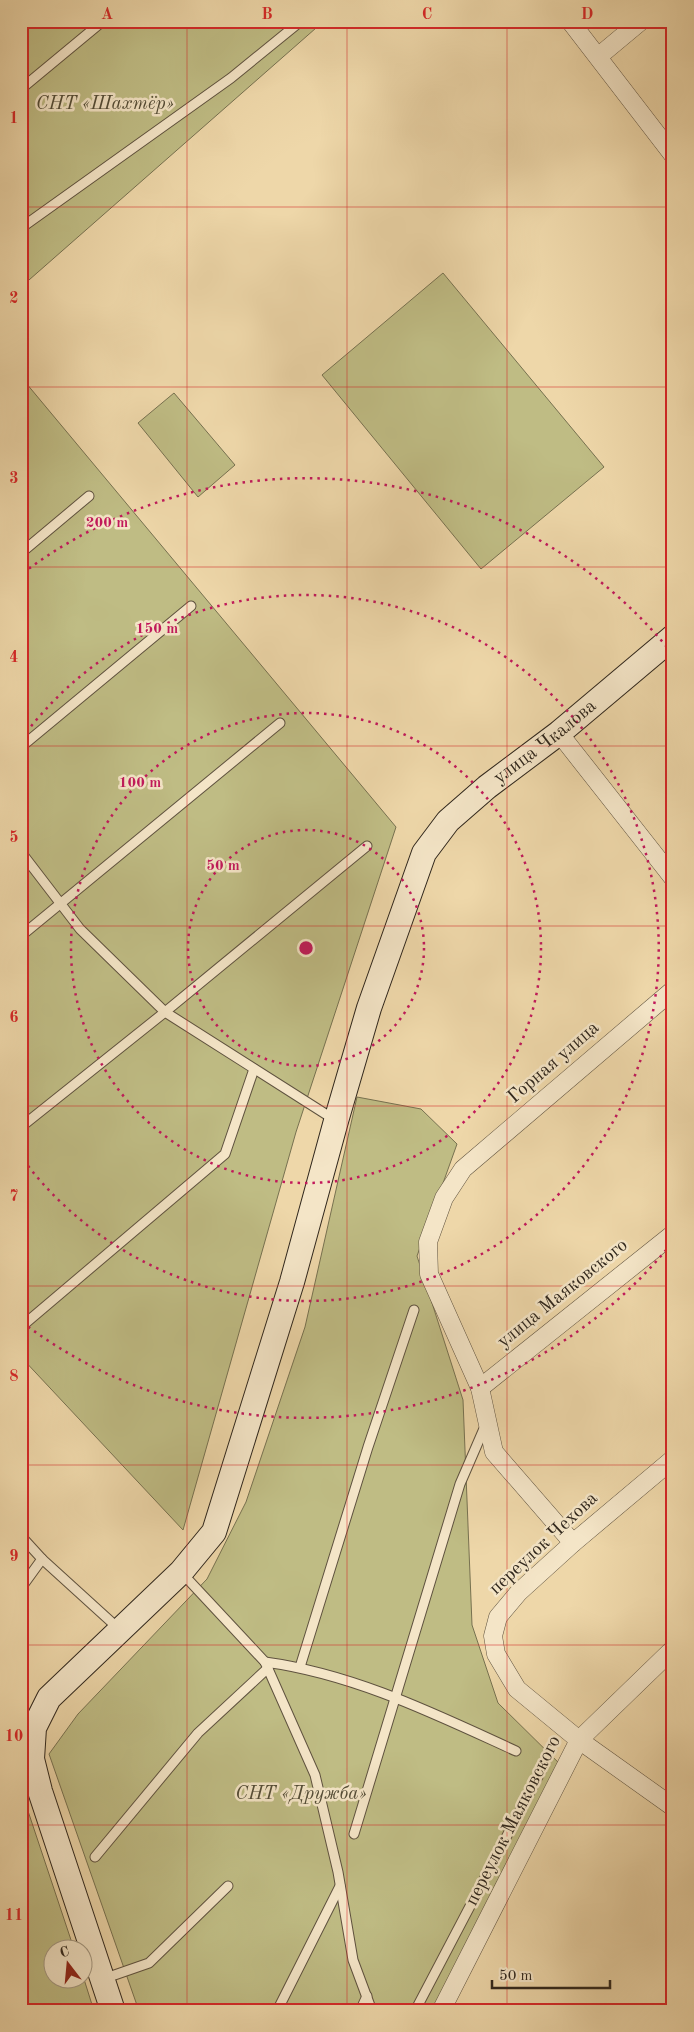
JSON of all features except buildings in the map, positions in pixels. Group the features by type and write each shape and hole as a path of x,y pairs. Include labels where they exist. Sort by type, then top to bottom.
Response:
{"main road":[{"name":"улица Чкалова","path":"113,2011 40,1791 32,1759 34,1728 50,1698 181,1572 214,1532 292,1282 369,1008 424,853 448,821 487,787 559,733 673,637"}],"street":[{"path":"570,21 599,56 673,155"},
{"path":"599,56 641,21"},
{"path":"559,733 673,878"},
{"name":"Горная улица","path":"572,1543 494,1452 480,1388 429,1274 428,1242 444,1198 463,1169 673,990"},
{"name":"улица Маяковского","path":"480,1388 673,1234"},
{"name":"переулок Чехова","path":"673,1459 572,1543 519,1592 498,1617 494,1636 496,1654 517,1689 579,1740 673,1807"},
{"name":"переулок Маяковского","path":"441,2011 579,1740 673,1649"}],"lane":[{"path":"21,89 103,21"},
{"path":"21,228 230,78 301,21"},
{"path":"21,553 89,496"},
{"path":"21,747 191,606"},
{"path":"21,936 280,722"},
{"path":"21,1127 165,1012 367,846"},
{"path":"21,852 80,929 165,1012 336,1121"},
{"path":"21,1326 225,1154 254,1069"},
{"path":"300,1666 368,1446 414,1310"},
{"path":"354,1834 460,1484 487,1422"},
{"path":"21,1536 42,1559 121,1630"},
{"path":"21,1588 42,1559"},
{"path":"181,1572 267,1665 315,1775 340,1886 353,1960 372,2011"},
{"path":"95,1857 198,1733 267,1665 300,1666 396,1696 516,1751"},
{"path":"415,2011 542,1769"},
{"path":"102,1979 149,1963 228,1886"},
{"path":"277,2011 340,1886"},
{"path":"360,2011 367,1996"}],"green space":[{"name":"СНТ «Шахтёр»","path":"21,21 324,21 21,287"},
{"path":"443,273 604,467 481,569 322,375"},
{"path":"21,377 396,827 296,1132 183,1530 21,1357"},
{"path":"174,393 235,465 198,497 138,423"},
{"name":"СНТ «Дружба»","path":"357,1097 421,1109 457,1144 417,1256 463,1400 472,1625 498,1703 566,1770 439,2011 139,2011 49,1754 78,1714 207,1579 246,1502 305,1327"},
{"path":"27,1808 71,1940 42,1940 42,1990 87,1990 94,2011 21,2011 21,1823"}]}
